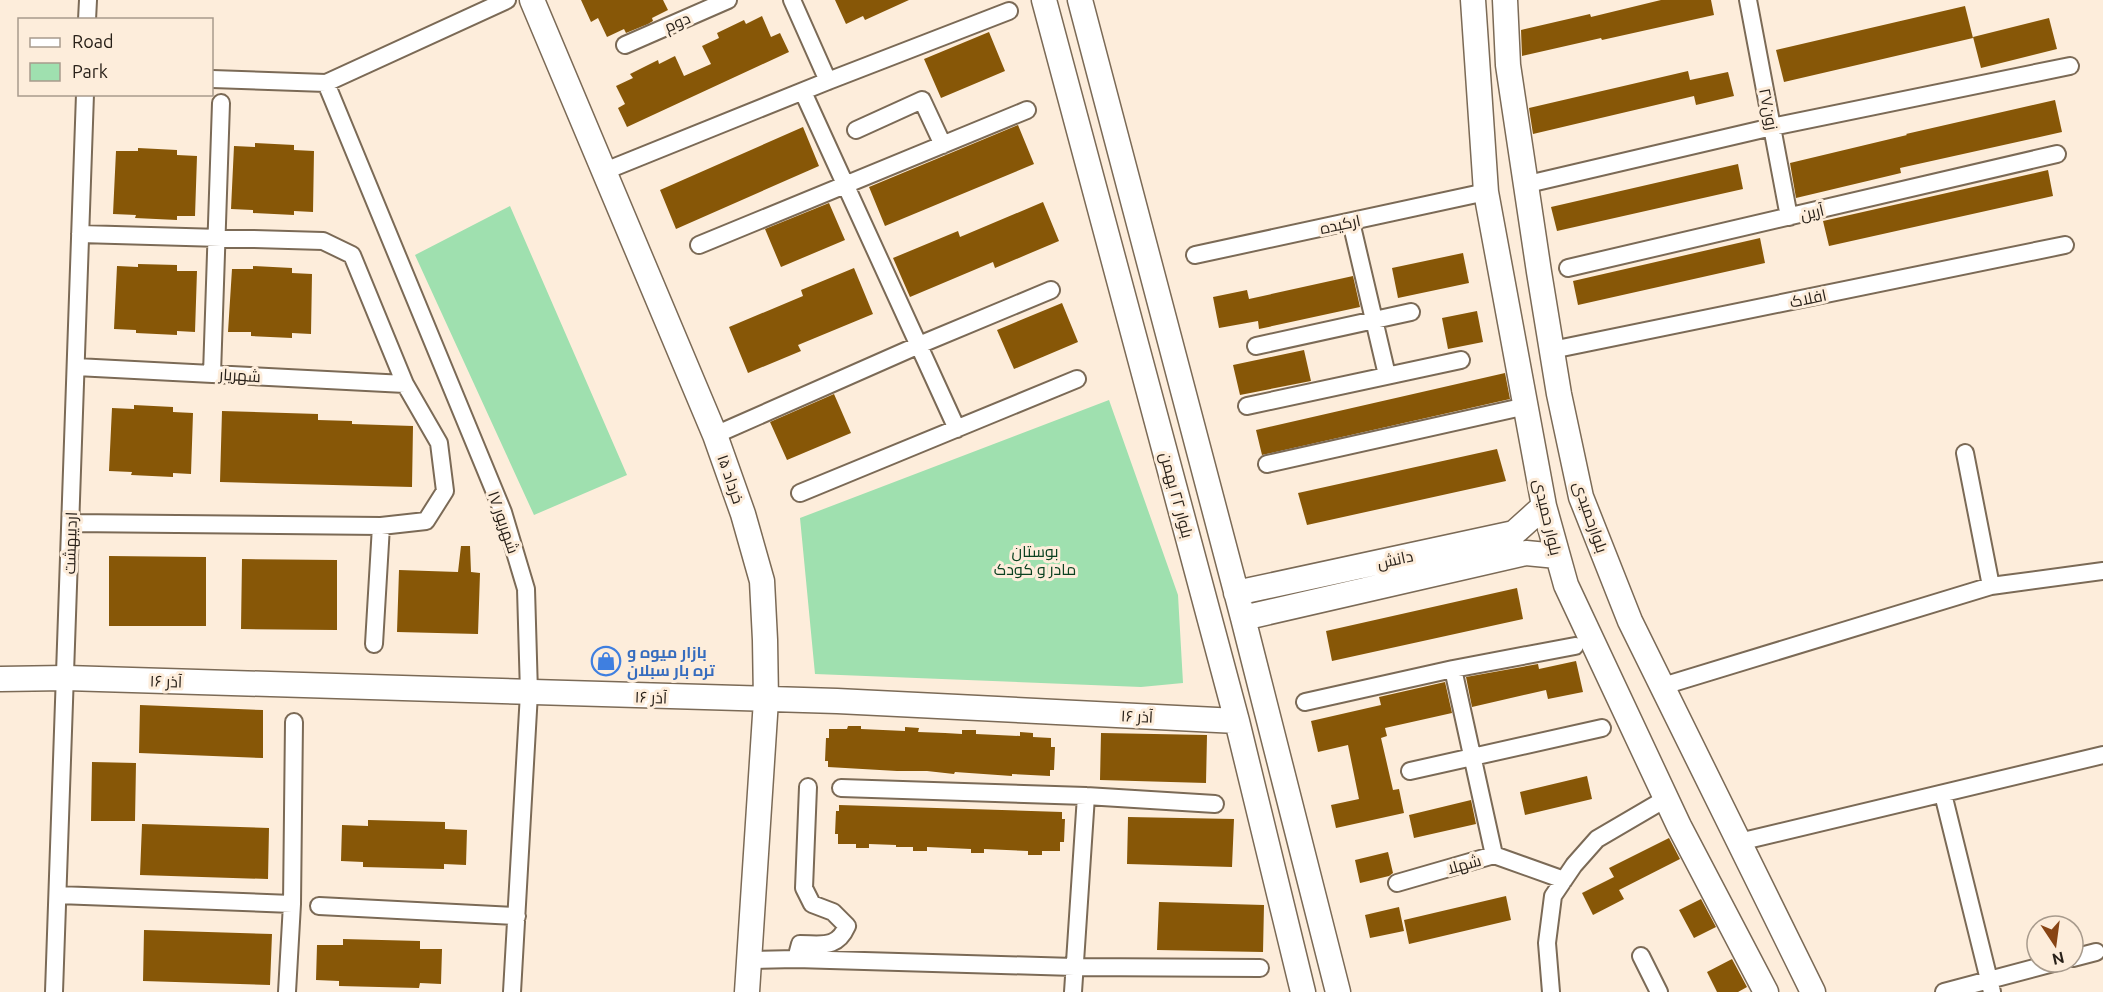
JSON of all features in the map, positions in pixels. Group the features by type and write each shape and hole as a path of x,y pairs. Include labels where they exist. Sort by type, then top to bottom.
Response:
{"street":[{"path":"87,18 88,0"},
{"path":"213,79 326,83 507,0"},
{"name":"۱۵ خرداد","path":"532,0 715,435 743,514 762,581 766,700 747,992"},
{"name":"دوم","path":"625,45 728,0"},
{"path":"792,0 828,81"},
{"name":"بلوار ۲۲ بهمن","path":"1044,0 1237,721 1303,992"},
{"name":"بلوار ۲۲ بهمن","path":"1080,0 1243,618 1338,992"},
{"name":"بلوار حمیدی","path":"1473,0 1486,192 1544,506 1557,556 1566,585 1667,798 1766,992"},
{"name":"بلوارحمیدی","path":"1505,0 1508,65 1559,394 1581,497 1630,621 1813,992"},
{"name":"زون۲۷","path":"1749,0 1789,217"},
{"path":"605,171 1009,11"},
{"path":"1527,184 1772,127 2070,66"},
{"name":"۱۷ شهریور","path":"326,83 503,512 526,589 529,693 512,992"},
{"path":"803,92 957,429"},
{"name":"اردیبهشت","path":"54,992 85,96"},
{"path":"856,130 922,100 944,145"},
{"path":"212,374 221,103"},
{"path":"699,245 1027,110"},
{"name":"آرین","path":"1568,268 2057,154"},
{"path":"1096,193 1129,184"},
{"name":"ارکیده","path":"1195,255 1486,192"},
{"path":"1351,222 1387,375"},
{"path":"71,523 381,526 426,521 445,491 439,443 405,384 352,255 323,241 80,234"},
{"name":"افلاک","path":"1552,350 2065,245"},
{"path":"715,435 919,345 1051,290"},
{"path":"1256,346 1412,312"},
{"path":"1247,406 1461,360"},
{"name":"شهریار","path":"76,367 405,384"},
{"path":"800,493 1077,379"},
{"path":"1267,464 1526,406"},
{"path":"1965,453 1991,586"},
{"name":"دانش","path":"1236,593 1514,533 1544,506"},
{"path":"374,644 381,526"},
{"name":"دانش","path":"1243,618 1526,553 1557,556"},
{"path":"1663,686 1991,586 2103,571"},
{"path":"1305,702 1453,669 1575,646"},
{"path":"1453,669 1494,855"},
{"name":"۱۶ آذر","path":"0,679 66,678 837,701 1237,721"},
{"path":"288,992 292,904 294,722"},
{"path":"1410,771 1602,728"},
{"path":"1739,842 2103,755"},
{"path":"796,959 800,944 830,944 842,938 847,926 833,912 812,904 804,888 808,787"},
{"path":"841,788 1086,796 1215,804"},
{"path":"1943,794 1991,986"},
{"path":"1073,992 1086,796"},
{"path":"1551,992 1547,943 1553,896 1597,839 1667,798"},
{"name":"شهلا","path":"1397,883 1494,855 1564,880"},
{"path":"1274,874 1305,866"},
{"path":"58,895 292,904"},
{"path":"319,906 517,916"},
{"path":"2085,955 2096,952"},
{"path":"1641,956 1659,992"},
{"path":"748,960 796,959 1074,968 1260,968"},
{"path":"1944,992 1991,986 2025,974"}],"green space":[{"path":"510,206 627,475 534,515 415,255"},
{"name":"بوستان مادر و کودک","path":"1109,400 1178,595 1183,683 1141,687 815,674 800,518"}],"building":[{"path":"581,0 663,0 668,10 652,18 653,21 648,24 626,33 624,29 607,37 598,18 591,22"},
{"path":"835,0 909,0 865,20 863,16 846,24"},
{"path":"1661,0 1711,0 1714,15 1522,56 1521,30 1590,14 1591,17"},
{"path":"1965,6 1973,38 1784,82 1776,50"},
{"path":"762,16 771,37 780,33 789,52 627,127 618,108 625,104 616,86 633,78 630,74 658,60 659,64 675,56 684,76 711,64 702,46 719,38 717,33 744,20 746,24"},
{"path":"2049,18 2057,49 1981,68 1973,37"},
{"path":"989,32 1005,71 941,98 924,59"},
{"path":"1688,71 1690,80 1728,72 1734,96 1696,105 1694,96 1533,134 1529,108"},
{"path":"2055,100 2062,132 1900,168 1901,173 1796,198 1790,163"},
{"path":"1018,125 1034,164 885,226 869,187"},
{"path":"803,127 819,166 676,229 660,190"},
{"path":"255,143 294,145 294,150 314,151 313,212 294,211 294,215 253,213 253,210 231,209 234,146 255,147"},
{"path":"138,148 177,150 177,155 197,156 195,216 177,216 177,220 135,218 136,215 113,214 116,151 138,151"},
{"path":"1738,164 1743,189 1557,231 1551,207"},
{"path":"2048,170 2053,196 1829,246 1823,221"},
{"path":"1043,202 1059,241 995,268 993,262 910,297 893,258 958,231 960,237"},
{"path":"829,203 845,240 781,267 765,229"},
{"path":"1760,238 1765,263 1578,305 1573,281"},
{"path":"1463,253 1469,283 1398,298 1392,268"},
{"path":"138,264 177,265 177,271 197,271 195,332 177,331 177,335 136,333 136,330 114,329 117,266 138,267"},
{"path":"253,266 292,268 292,273 312,274 311,334 292,333 292,338 251,336 251,332 228,332 232,269 253,269"},
{"path":"854,268 873,314 798,345 801,351 748,373 729,327 803,296 801,290"},
{"path":"1353,276 1360,307 1259,329 1258,321 1219,328 1213,297 1247,290 1249,299"},
{"path":"1062,303 1078,342 1014,369 997,330"},
{"path":"1477,311 1483,342 1448,349 1442,318"},
{"path":"1304,350 1311,381 1240,395 1233,365"},
{"path":"1505,373 1510,399 1262,455 1256,430"},
{"path":"834,394 851,433 787,460 770,422"},
{"path":"134,405 173,407 173,412 193,413 191,474 173,473 173,477 131,475 132,472 109,471 112,408 134,409"},
{"path":"222,411 318,414 318,420 352,421 352,424 413,426 412,487 220,482"},
{"path":"1497,449 1506,481 1307,525 1298,493"},
{"path":"461,546 470,546 471,572 480,573 478,634 397,632 399,570 458,572"},
{"path":"109,556 206,557 206,626 109,626"},
{"path":"242,559 337,560 337,630 241,629"},
{"path":"1517,588 1523,619 1332,661 1326,631"},
{"path":"1576,661 1583,692 1548,699 1546,690 1472,707 1466,677 1538,664 1539,669"},
{"path":"1445,682 1452,713 1385,728 1387,736 1381,738 1393,790 1399,789 1404,813 1336,828 1331,805 1359,799 1348,745 1318,752 1311,721 1381,705 1379,697"},
{"path":"140,705 263,710 263,758 139,753"},
{"path":"848,726 861,726 861,729 905,731 905,727 919,728 918,732 962,734 962,730 976,730 976,734 1020,736 1020,732 1033,733 1033,737 1051,738 1051,747 1055,747 1054,770 1050,770 1050,776 1012,774 1012,776 828,767 828,761 825,761 826,738 829,738 829,729 847,729"},
{"path":"1101,733 1207,735 1206,783 1100,780"},
{"path":"92,762 136,763 135,821 91,821"},
{"path":"1587,776 1592,799 1525,815 1520,792"},
{"path":"1471,800 1476,824 1414,838 1409,815"},
{"path":"839,805 1062,812 1062,819 1065,819 1064,842 1060,842 1060,851 1042,851 1042,855 1028,855 1028,851 984,849 984,853 971,853 971,849 927,847 927,851 913,851 913,847 896,847 896,845 869,844 869,848 856,848 856,844 838,844 838,834 835,834 836,811 839,811"},
{"path":"1128,817 1234,819 1232,867 1127,864"},
{"path":"368,820 445,822 445,829 467,830 466,865 444,864 444,869 363,867 363,862 341,861 342,825 368,826"},
{"path":"142,824 269,828 268,879 140,875"},
{"path":"1669,838 1680,859 1619,890 1624,899 1593,915 1582,893 1614,877 1609,868"},
{"path":"1388,852 1393,873 1360,883 1355,860"},
{"path":"1506,896 1511,920 1409,944 1404,920"},
{"path":"1701,899 1716,927 1694,938 1679,910"},
{"path":"1159,902 1264,905 1263,952 1157,950"},
{"path":"1399,907 1404,931 1370,938 1365,915"},
{"path":"144,930 272,934 270,985 143,981"},
{"path":"343,939 420,941 420,949 442,949 441,984 420,983 419,988 339,986 339,981 316,980 317,945 343,945"},
{"path":"1732,959 1747,987 1738,992 1717,992 1707,972"}],"place":[{"name":"بازار میوه و تره بار سبلان","path":"606,661"}]}
